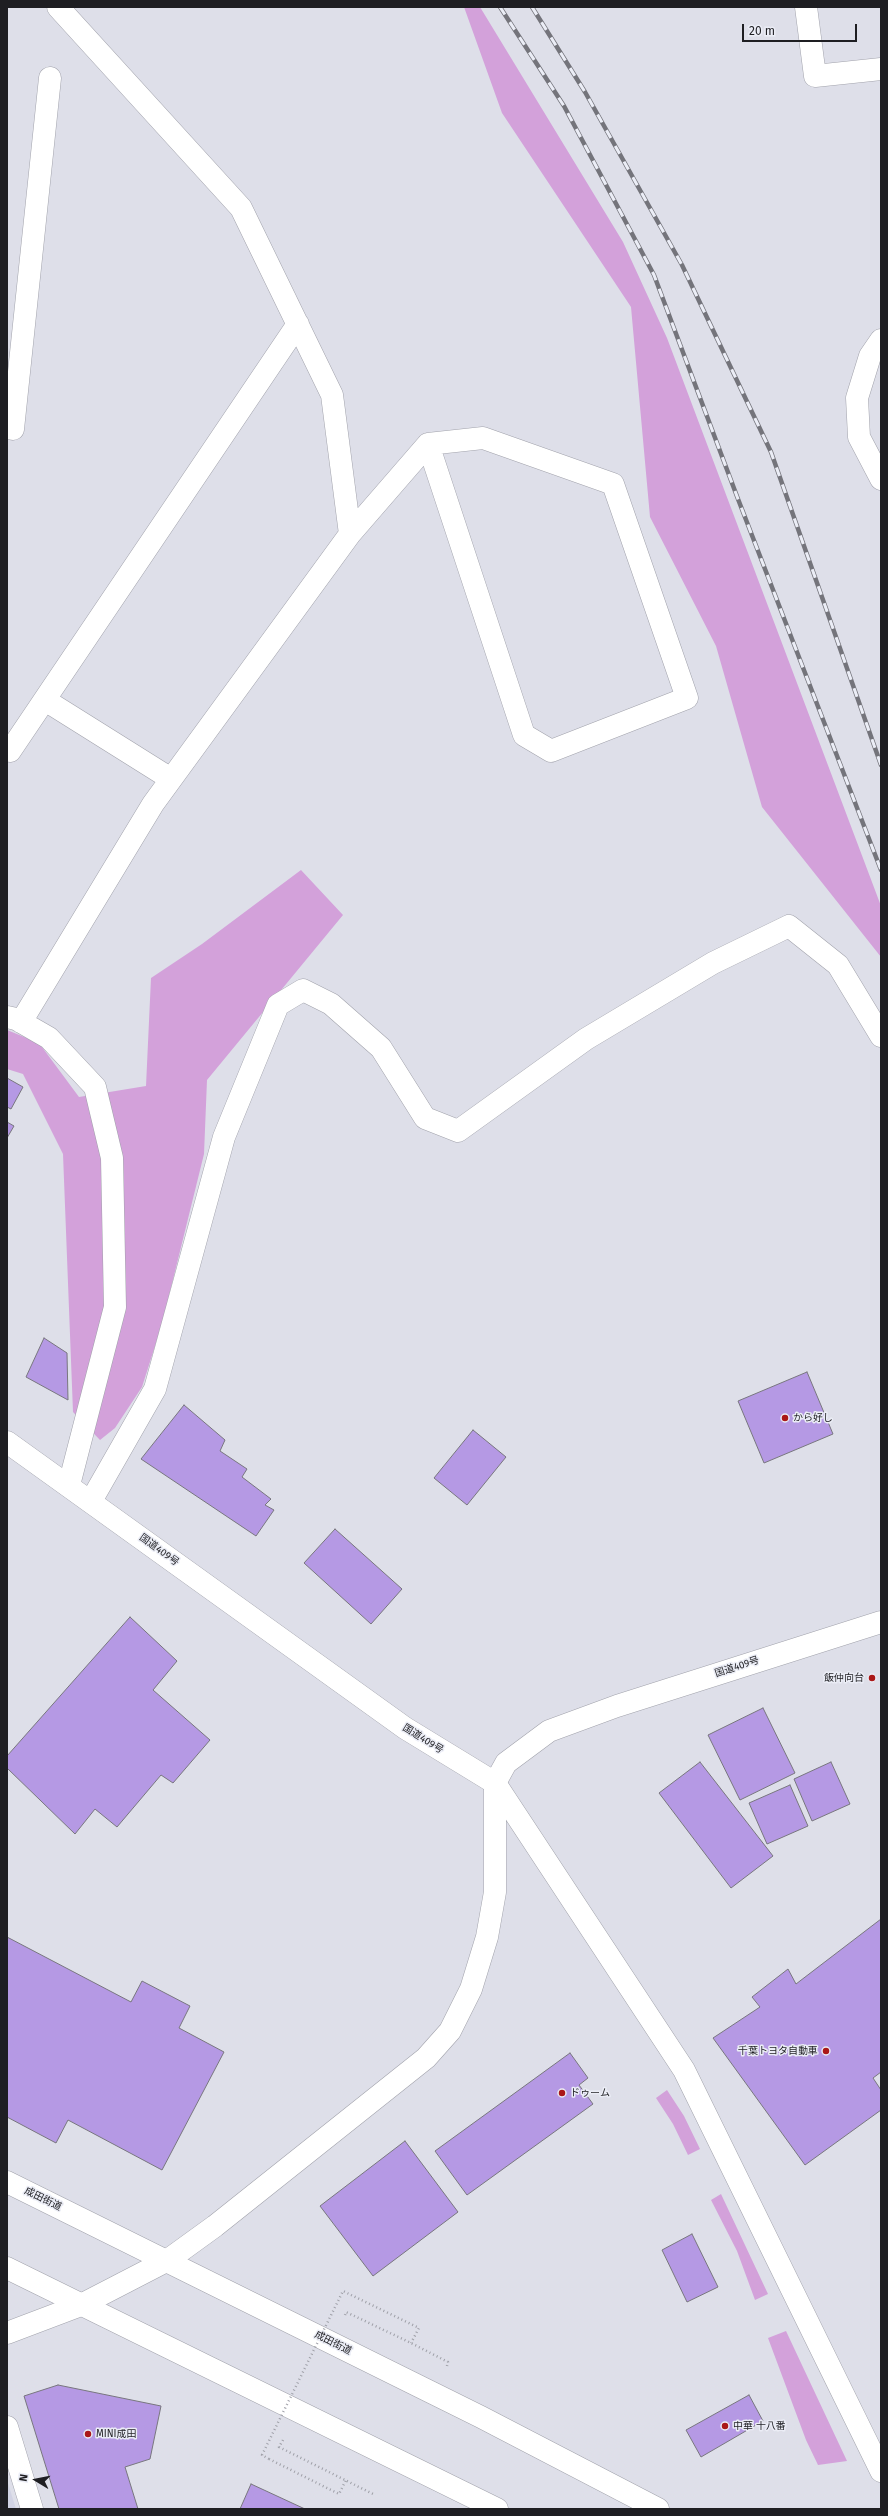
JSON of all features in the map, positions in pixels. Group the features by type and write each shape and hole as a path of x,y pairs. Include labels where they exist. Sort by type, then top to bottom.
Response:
{"main road":[{"path":"58,7 242,208 332,394 350,534"},
{"path":"806,7 815,76 881,69"},
{"path":"7,428 13,429 50,78"},
{"path":"10,751 298,324"},
{"path":"881,340 870,356 856,398 860,437 881,479"},
{"path":"69,1485 115,1307 112,1158 95,1087 49,1038 14,1019 153,804 350,534 428,444 483,438 613,484 687,698 550,751 524,734 428,444"},
{"path":"45,700 171,779"},
{"path":"91,1501 154,1389 224,1137 278,1004 303,990 331,1004 381,1048 425,1118 458,1131 586,1039 713,964 790,926 838,965 881,1036"},
{"name":"国道409号","path":"7,1442 69,1485 405,1728 495,1784 506,1763 549,1731 617,1706 881,1622"},
{"path":"7,2333 81,2305 168,2260 215,2226 426,2058 450,2031 471,1989 487,1937 495,1892 495,1784"},
{"path":"495,1784 684,2070 881,2471"},
{"name":"成田街道","path":"7,2182 168,2260 488,2421 658,2509"},
{"path":"7,2268 497,2509"},
{"path":"7,2427 32,2509"}],"path":[{"path":"346,2480 339,2494 262,2455 343,2291 419,2328 411,2343"},
{"path":"346,2312 440,2358"},
{"path":"284,2436 279,2447 374,2494"}],"shaded area":[{"path":"464,7 480,7 623,242 667,338 881,906 881,957 762,807 716,646 650,517 631,307 502,113"},
{"path":"301,870 343,915 207,1080 204,1154 162,1324 142,1387 115,1428 100,1440 73,1412 63,1154 23,1074 7,1069 7,1030 39,1043 79,1097 146,1086 151,978 202,944"},
{"path":"667,2090 684,2116 700,2149 688,2155 673,2124 656,2098"},
{"path":"721,2194 768,2294 755,2300 737,2251 711,2200"},
{"path":"786,2331 847,2461 818,2465 806,2440 768,2338"},
{"path":"7,2480 16,2509 7,2509"}],"building":[{"path":"7,1078 23,1087 11,1109 7,1107"},
{"path":"7,1122 14,1126 7,1138"},
{"path":"44,1338 67,1353 68,1400 26,1377"},
{"name":"から好し","path":"807,1372 833,1434 764,1463 738,1401"},
{"path":"184,1405 225,1440 220,1451 247,1469 242,1477 271,1499 265,1505 274,1510 256,1536 141,1459"},
{"path":"473,1430 506,1457 467,1505 434,1478"},
{"path":"335,1529 402,1589 371,1624 304,1563"},
{"path":"130,1617 177,1661 153,1690 210,1740 173,1783 161,1775 117,1827 95,1809 75,1834 7,1768 7,1756"},
{"path":"763,1708 795,1773 740,1800 708,1735"},
{"path":"700,1762 773,1856 731,1888 659,1793"},
{"path":"831,1762 850,1804 812,1821 794,1779"},
{"path":"790,1785 808,1826 767,1844 749,1803"},
{"path":"881,1919 881,2072 873,2078 881,2090 881,2110 805,2165 713,2038 760,2007 752,1997 788,1969 796,1984"},
{"path":"7,1937 131,2002 142,1981 190,2006 179,2028 224,2052 162,2170 68,2120 56,2143 7,2117"},
{"path":"570,2053 588,2078 579,2085 593,2104 467,2195 435,2151"},
{"path":"405,2141 458,2212 373,2276 320,2206"},
{"path":"692,2234 718,2287 687,2302 662,2250"},
{"path":"58,2385 161,2406 150,2459 125,2467 138,2509 59,2509 24,2396"},
{"path":"749,2395 763,2421 701,2457 686,2430"},
{"path":"251,2484 305,2509 240,2509"}],"railway":[{"path":"500,7 564,106 654,275 738,499 881,870"},
{"path":"532,7 585,92 682,265 771,452 881,765"}],"place":[{"name":"から好し","path":"785,1418"},
{"name":"飯仲向台","path":"872,1678"},
{"name":"千葉トヨタ自動車","path":"826,2051"},
{"name":"ドゥーム","path":"562,2093"},
{"name":"中華 十八番","path":"725,2426"},
{"name":"MINI成田","path":"88,2434"}]}
